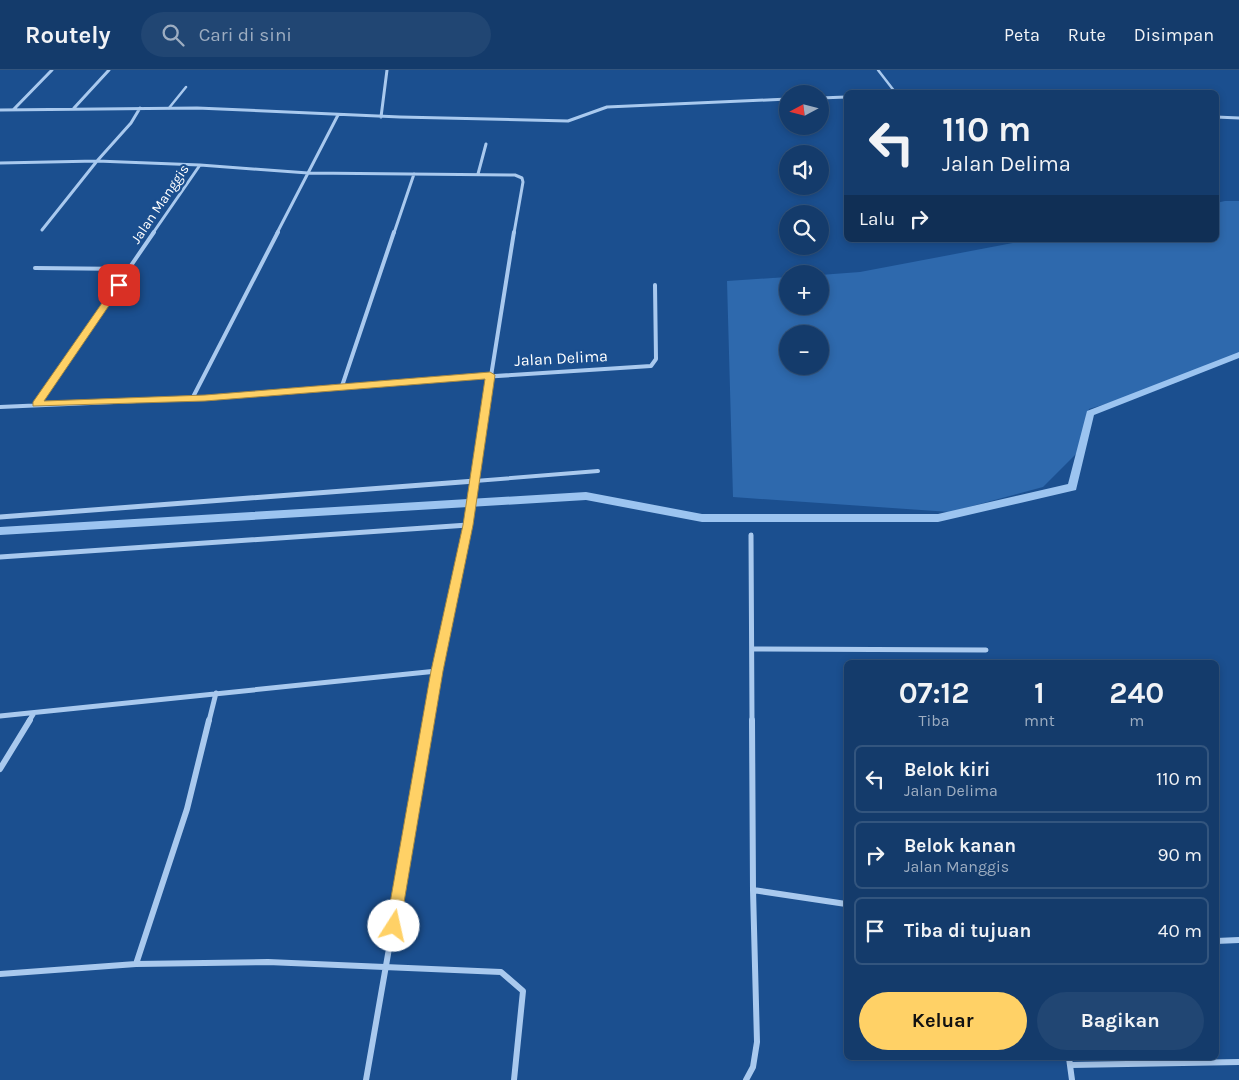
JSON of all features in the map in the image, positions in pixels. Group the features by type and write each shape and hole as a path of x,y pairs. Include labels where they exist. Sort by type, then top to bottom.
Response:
{"street":[{"path":"14,110 52,70"},
{"path":"74,108 110,70"},
{"path":"381,117 387,70"},
{"path":"829,98 844,97"},
{"path":"0,110 169,108 381,117 568,121 607,107 779,99"},
{"path":"42,230 97,161 131,123 140,108"},
{"path":"192,398 338,115"},
{"path":"1219,117 1239,118"},
{"path":"478,174 486,144"},
{"path":"0,164 97,161 200,165 308,173 515,174 521,176 523,182 490,375 468,525 437,671 366,1080"},
{"name":"Jalan Manggis","path":"36,404 200,165"},
{"path":"342,386 414,174"},
{"path":"35,268 130,269"},
{"name":"Jalan Delima","path":"0,407 192,398 654,364 656,359 655,286"},
{"path":"0,517 475,483"},
{"path":"0,557 468,525"},
{"path":"746,1080 754,1060 756,1042 753,890 751,535"},
{"path":"752,649 986,650"},
{"path":"0,716 437,671"},
{"path":"136,964 187,809 216,693"},
{"path":"0,769 34,713"},
{"path":"753,890 844,904"},
{"path":"1219,941 1239,940"},
{"path":"0,974 136,964 268,962 501,972 523,990 514,1080"},
{"path":"1072,1080 1070,1061 1239,1062"}],"lane":[{"path":"878,70 893,90"},
{"path":"169,108 186,87"},
{"path":"475,483 598,471"}],"shaded area":[{"path":"1239,201 1239,353 1178,382 1089,409 1078,452 1043,487 950,512 733,497 727,281 779,278 779,315 829,315 829,274 860,272 1018,242 1219,242 1219,202"}],"waterway":[{"path":"0,531 586,496 702,518 938,518 1072,487 1090,413 1239,355"}],"route":[{"path":"119,285 36,404 205,398 490,375 468,525 437,671 394,926"}]}
